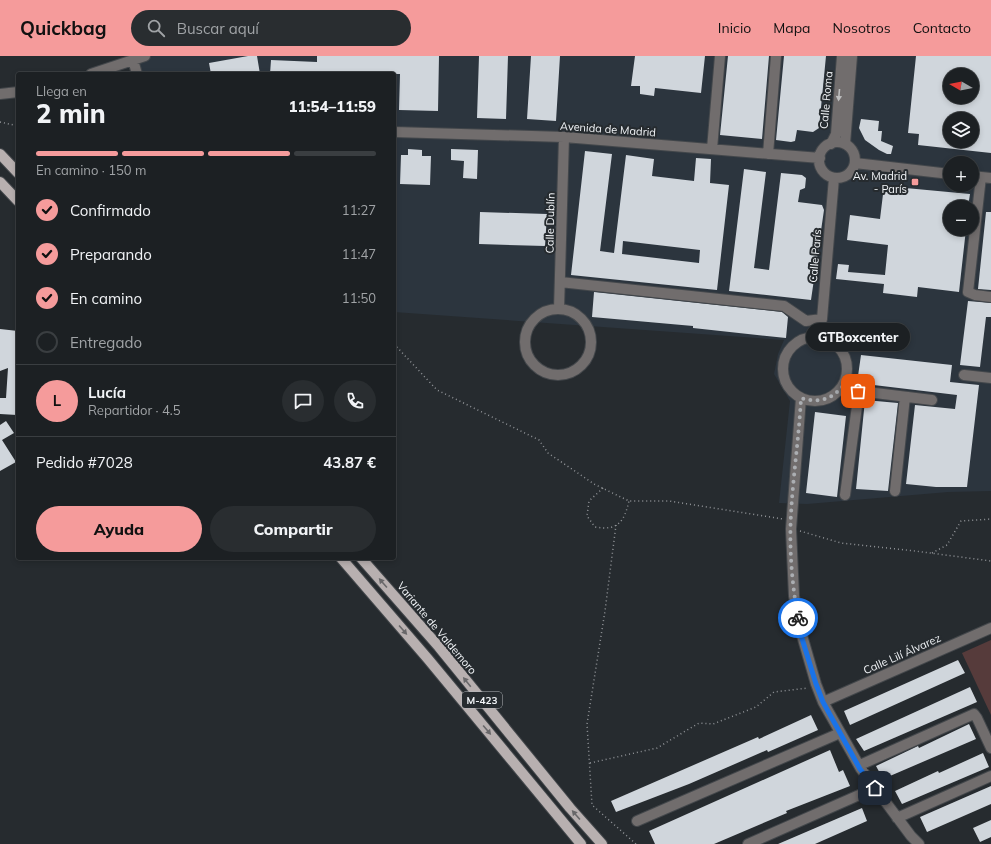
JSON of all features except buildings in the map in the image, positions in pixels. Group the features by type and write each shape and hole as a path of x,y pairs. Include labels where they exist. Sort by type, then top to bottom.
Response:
{"main road":[{"path":"0,154 16,171"},
{"path":"1,183 16,199"},
{"name":"M-423","path":"343,560 428,659 581,844"},
{"name":"Variante de Valdemoro","path":"363,560 439,647 570,808 602,844"}],"street":[{"path":"97,72 145,56"},
{"path":"712,149 720,56"},
{"path":"768,154 776,56"},
{"name":"Calle Roma","path":"831,144 836,134 842,56"},
{"name":"Calle Roma","path":"845,144 852,56"},
{"path":"133,60 136,72"},
{"path":"0,94 16,92"},
{"name":"Avenida de Madrid","path":"396,132 564,137 820,158"},
{"name":"Calle Dublín","path":"559,309 564,137"},
{"path":"836,142 845,144 853,152 855,163 850,172 844,177 834,178 823,170 820,164 820,158 824,149 831,144 836,142"},
{"path":"855,163 943,173"},
{"path":"981,177 968,292 975,295 991,297"},
{"name":"Calle París","path":"818,336 822,319 834,178"},
{"path":"560,282 784,306 806,321 822,319"},
{"path":"559,309 573,312 584,322 590,335 590,350 583,363 572,372 557,375 543,372 532,362 526,348 526,334 533,321 544,312 559,309"},
{"path":"818,336 827,338 836,343 842,350 848,368 842,387 836,394 824,400 810,401 801,398 793,392 785,380 783,365 791,347 808,337 818,336"},
{"path":"964,375 991,378"},
{"path":"842,387 858,391 932,400"},
{"path":"844,495 858,391"},
{"path":"895,491 905,397"},
{"path":"801,398 791,524 794,596 800,632 823,702 860,765 860,769 911,836 919,844"},
{"name":"Calle Lilí Álvarez","path":"823,702 991,628"},
{"path":"860,765 974,714 991,748"},
{"path":"637,821 840,733"},
{"path":"897,818 991,776"},
{"path":"748,844 875,788"}],"path":[{"path":"0,122 16,126"},
{"path":"396,346 437,390 539,440 548,453 594,484 629,501 669,501 791,524 841,543 991,561"},
{"path":"603,488 589,501 587,516 595,527 607,529 618,524 626,515 629,501"},
{"path":"932,553 947,545 961,521 991,519"},
{"path":"616,525 605,611 587,724 592,805 636,844"},
{"path":"590,763 657,748 699,723 713,724 756,707 774,692 817,687"}],"shaded area":[{"path":"145,56 991,56 991,491 948,492 807,504 779,503 790,401 774,374 778,354 784,340 396,312 396,72 136,72 133,60"},
{"path":"991,640 991,715 962,653"}],"way so far":[{"path":"798,618 794,596 791,514 801,398 810,401 819,401 836,394 842,387 858,391"}],"place":[{"name":"Av. Madrid - París","path":"915,182"},
{"name":"GTBoxcenter","path":"858,391"}],"route":[{"path":"798,618 800,632 823,702 860,765 860,769 875,788"}]}
